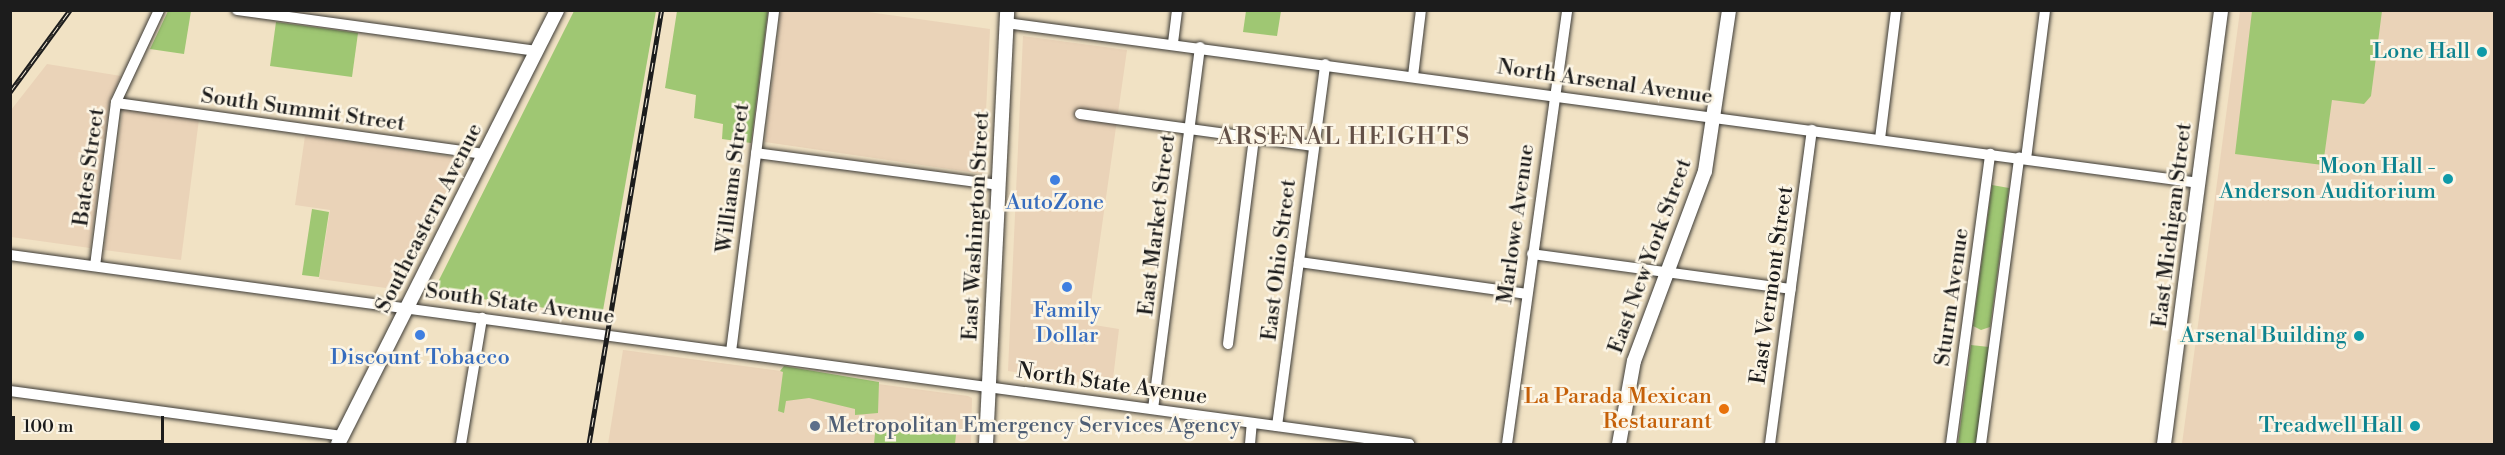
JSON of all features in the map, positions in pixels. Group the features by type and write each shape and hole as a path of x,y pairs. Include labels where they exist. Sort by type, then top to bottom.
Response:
{"main road":[{"name":"Southeastern Avenue","path":"340,440 557,10"},
{"name":"East New York Street","path":"1619,444 1630,374 1701,186 1715,117 1729,10"},
{"name":"East Michigan Street","path":"2164,444 2221,10"},
{"name":"East Washington Street","path":"986,444 1007,17"}],"street":[{"name":"Bates Street","path":"95,266 116,103 159,10"},
{"path":"237,10 537,51"},
{"name":"Williams Street","path":"731,351 774,10"},
{"path":"1173,44 1177,10"},
{"path":"1413,76 1421,10"},
{"name":"Marlowe Avenue","path":"1507,444 1567,10"},
{"path":"1880,139 1896,10"},
{"path":"1981,444 2045,10"},
{"name":"North Arsenal Avenue","path":"1007,17 1173,44 2199,183"},
{"name":"East Market Street","path":"1153,409 1200,47"},
{"name":"East Ohio Street","path":"1277,426 1325,64"},
{"name":"South Summit Street","path":"116,103 484,154"},
{"path":"1080,114 1314,146"},
{"name":"East Vermont Street","path":"1770,444 1812,130"},
{"path":"1228,344 1254,138"},
{"path":"756,153 999,185"},
{"name":"Sturm Avenue","path":"1951,444 1990,154"},
{"path":"1532,254 1791,289"},
{"name":"South State Avenue","path":"10,255 989,386"},
{"path":"1299,262 1526,294"},
{"path":"461,444 483,318"},
{"name":"North State Avenue","path":"989,386 1409,444"},
{"path":"10,392 340,440"},
{"path":"1250,444 1252,423"}],"shaded area":[{"path":"781,11 861,11 990,29 983,174 765,142"},
{"path":"2240,11 2494,11 2494,444 2182,444"},
{"path":"1023,36 1127,50 1088,324 1119,329 1112,387 1008,371"},
{"path":"47,64 121,76 110,100 90,248 11,237 11,110"},
{"path":"123,109 199,119 181,260 104,250"},
{"path":"305,136 467,159 401,290 319,279 330,210 295,205"},
{"path":"623,350 968,396 972,398 971,444 608,444"}],"green space":[{"path":"168,11 191,11 184,54 150,49"},
{"path":"574,11 656,11 602,316 433,292"},
{"path":"677,11 768,11 751,143 722,139 723,124 694,118 696,95 665,88"},
{"path":"1246,11 1281,11 1277,36 1243,32"},
{"path":"2252,11 2382,11 2371,96 2364,104 2332,100 2323,165 2235,154"},
{"path":"276,22 358,33 352,77 270,66"},
{"path":"1992,185 2009,188 1990,327 1981,330 1973,326"},
{"path":"312,209 329,212 319,277 302,275"},
{"path":"1971,345 1989,347 1976,444 1958,444"},
{"path":"784,366 879,382 878,413 855,415 855,409 809,398 786,401 784,413 778,411 783,372 780,371"},
{"path":"876,423 956,434 955,444 874,444"}],"railway":[{"path":"10,92 70,10"},
{"path":"589,444 662,10"}],"place":[{"name":"Lone Hall","path":"2482,52"},
{"name":"Moon Hall - Anderson Auditorium","path":"2448,179"},
{"name":"AutoZone","path":"1055,180"},
{"name":"Family Dollar","path":"1067,287"},
{"name":"Discount Tobacco","path":"420,335"},
{"name":"Arsenal Building","path":"2359,336"},
{"name":"La Parada Mexican Restaurant","path":"1724,409"},
{"name":"Metropolitan Emergency Services Agency","path":"815,426"},
{"name":"Treadwell Hall","path":"2415,426"}],"district":[{"name":"ARSENAL HEIGHTS","path":"1344,138"}]}
